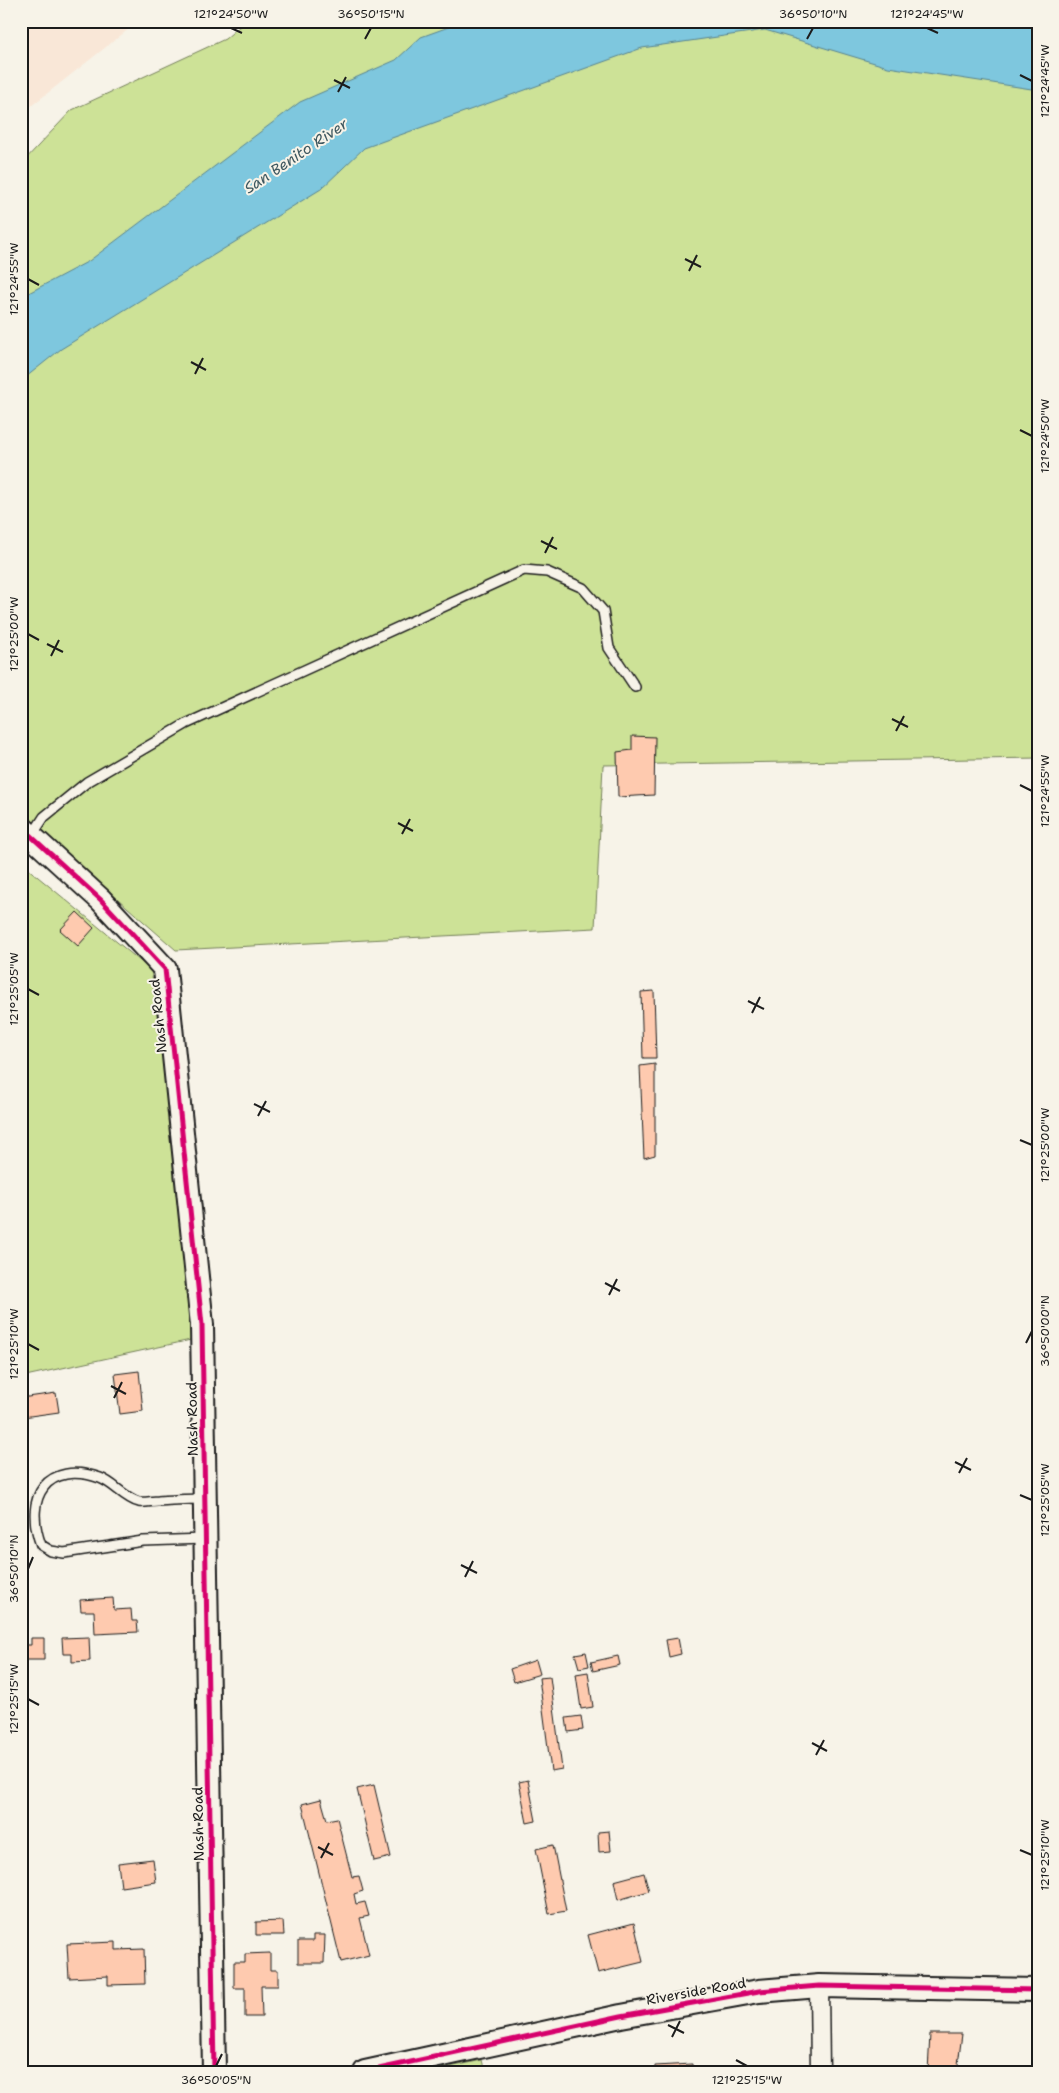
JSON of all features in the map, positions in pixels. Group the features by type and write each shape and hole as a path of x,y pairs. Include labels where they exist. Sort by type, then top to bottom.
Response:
{"street":[{"name":"Nash Road","path":"26,832 101,900 165,969 202,1325 214,2072"},
{"name":"Riverside Road","path":"365,2072 621,2016 759,1991 819,1986 1038,1990"},
{"path":"819,1986 820,2072"}],"lane":[{"path":"26,832 87,782 186,724 524,570 547,572 583,588 603,611 609,648 635,687"},
{"path":"204,1498 139,1502 102,1478 84,1473 70,1473 44,1485 38,1495 35,1521 42,1545 52,1552 64,1553 143,1541 205,1539"}],"shaded area":[{"path":"21,21 139,21 21,114"}],"green space":[{"path":"246,21 1038,21 1038,758 603,765 595,928 176,950 21,814 21,164 72,110 225,39"},
{"path":"21,863 151,970 209,1336 21,1377"},
{"path":"482,2060 485,2072 427,2072"}],"water":[{"name":"San Benito River","path":"465,21 1038,21 1038,90 888,67 765,30 642,48 364,148 321,189 61,349 21,381 21,297 89,261 300,102 396,60 421,37"}],"building":[{"path":"632,736 655,737 654,795 618,797 617,752 632,750"},
{"path":"77,912 94,928 78,946 60,930"},
{"path":"654,991 656,1058 643,1058 641,992"},
{"path":"655,1064 655,1155 644,1158 640,1066"},
{"path":"139,1371 143,1411 120,1414 115,1374"},
{"path":"56,1393 59,1412 23,1417 21,1398"},
{"path":"113,1598 114,1610 131,1609 132,1621 137,1621 138,1632 95,1634 94,1611 81,1611 80,1600"},
{"path":"89,1637 90,1661 72,1662 72,1654 63,1654 62,1638"},
{"path":"31,1638 44,1638 44,1660 21,1660 21,1645 31,1645"},
{"path":"678,1638 681,1654 669,1657 666,1640"},
{"path":"586,1652 589,1666 579,1668 575,1654"},
{"path":"618,1656 620,1665 593,1671 591,1662"},
{"path":"536,1660 540,1674 514,1682 510,1669"},
{"path":"588,1672 593,1707 581,1709 576,1674"},
{"path":"550,1677 562,1769 551,1771 539,1678"},
{"path":"581,1716 583,1730 568,1732 566,1718"},
{"path":"528,1780 536,1821 527,1823 519,1782"},
{"path":"374,1785 391,1857 374,1861 357,1789"},
{"path":"321,1799 327,1820 337,1818 352,1877 359,1876 363,1891 354,1894 356,1904 365,1902 369,1916 360,1918 369,1955 341,1962 302,1804"},
{"path":"609,1831 611,1851 599,1852 598,1832"},
{"path":"553,1845 566,1911 549,1914 536,1849"},
{"path":"153,1859 156,1882 121,1887 118,1863"},
{"path":"644,1873 649,1891 618,1900 614,1881"},
{"path":"283,1921 284,1935 256,1935 256,1922"},
{"path":"634,1923 643,1962 598,1973 588,1935"},
{"path":"313,1935 325,1935 324,1963 298,1963 298,1941 313,1941"},
{"path":"116,1942 116,1950 144,1949 145,1984 108,1985 108,1976 69,1978 67,1944"},
{"path":"270,1953 270,1970 278,1970 278,1986 261,1986 262,2017 245,2017 245,1988 234,1988 234,1962 245,1962 245,1954"},
{"path":"930,2034 962,2034 957,2072 928,2072"},
{"path":"692,2064 692,2072 655,2072 655,2066"}],"cycle path":[{"path":"21,827 101,900 165,969 202,1325 214,2072"},
{"path":"365,2072 621,2016 759,1991 819,1986 1038,1990"}]}
